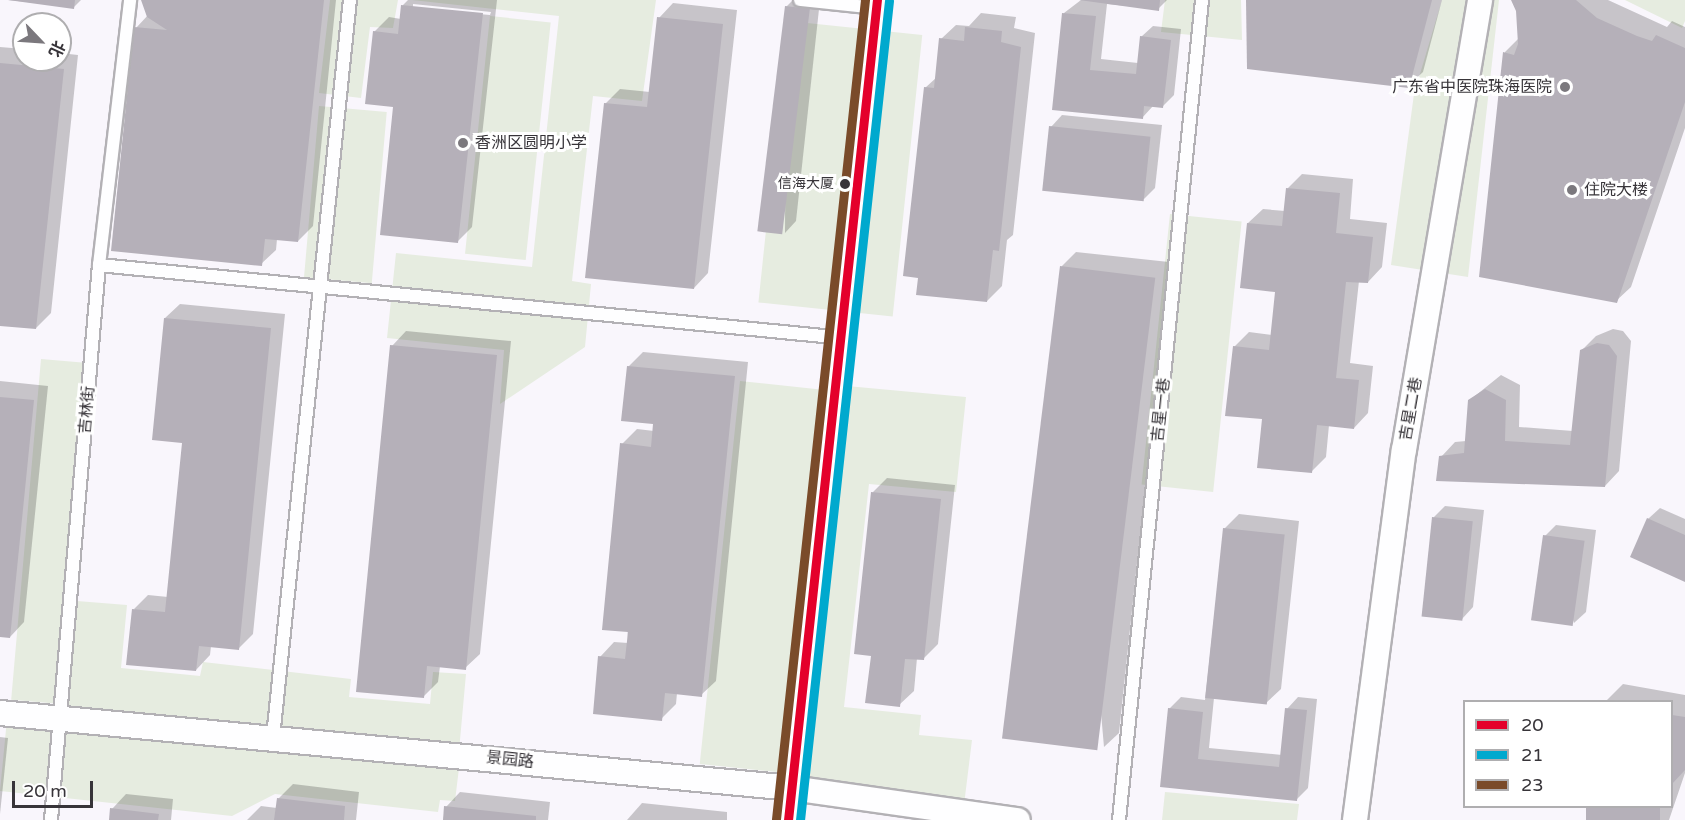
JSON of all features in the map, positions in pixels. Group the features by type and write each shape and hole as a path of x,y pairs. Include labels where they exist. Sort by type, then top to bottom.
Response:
{"street":[{"name":"吉星二巷","path":"1355,820 1404,450 1480,0"},
{"path":"788,820 843,338 877,4"},
{"name":"景园路","path":"0,713 273,737 792,789 1018,820"}],"lane":[{"name":"吉林街","path":"51,820 99,265 130,0"},
{"path":"273,737 318,287 350,0"},
{"path":"800,0 877,4"},
{"name":"吉星一巷","path":"1119,820 1202,0"},
{"path":"99,265 843,338"}],"shaded area":[{"path":"330,0 398,0 393,28 370,27 361,98 319,93"},
{"path":"412,0 656,0 642,101 593,96 572,281 591,284 585,347 500,404 504,350 387,338 396,253 532,267 559,16"},
{"path":"1165,0 1241,0 1242,40 1161,32"},
{"path":"1442,0 1499,0 1468,277 1391,265 1414,94"},
{"path":"1625,0 1685,0 1685,21 1682,28"},
{"path":"490,16 551,22 526,260 465,254"},
{"path":"788,21 922,35 893,317 758,302"},
{"path":"319,106 387,112 372,283 304,277"},
{"path":"1170,214 1242,222 1213,492 1142,485"},
{"path":"41,359 85,363 55,704 11,700"},
{"path":"740,381 830,390 789,773 700,764"},
{"path":"847,386 966,397 956,492 869,484 844,707 921,715 919,735 972,740 964,805 797,783"},
{"path":"77,601 127,605 121,668 200,676 203,662 351,679 349,697 430,704 433,672 466,674 459,751 67,714"},
{"path":"7,719 460,760 455,801 440,800 438,812 275,794 232,816 0,791"},
{"path":"1165,792 1299,804 1297,820 1162,820"}],"building":[{"path":"8,0 75,0 74,9"},
{"path":"141,0 324,0 298,242 265,239 262,266 111,251 134,27 167,30 147,17"},
{"path":"1079,0 1160,0 1159,11"},
{"path":"1246,0 1432,0 1409,88 1247,69"},
{"name":"广东省中医院珠海医院","path":"1511,0 1576,0 1597,18 1637,36 1652,41 1656,35 1685,48 1685,102 1617,303 1479,277 1503,52 1514,55 1518,44 1516,11"},
{"path":"401,5 483,13 458,243 380,235 393,107 365,104 373,31 398,34"},
{"path":"785,6 810,9 782,234 757,231"},
{"path":"1062,13 1096,16 1090,70 1136,74 1140,36 1171,40 1163,108 1144,106 1143,119 1052,110"},
{"path":"657,17 723,24 694,289 585,278 604,103 647,107"},
{"path":"965,27 1002,31 1001,42 1021,47 999,251 993,250 987,302 916,295 918,278 903,276 924,87 934,88 939,38 964,41"},
{"path":"0,63 12,64 12,72 64,72 36,329 0,326"},
{"path":"1049,126 1150,137 1144,201 1042,191"},
{"path":"1286,188 1340,193 1336,233 1373,237 1368,283 1346,282 1336,378 1359,380 1354,429 1317,425 1312,473 1257,468 1262,419 1225,416 1233,346 1269,350 1275,292 1240,288 1247,223 1282,226"},
{"path":"1060,266 1155,278 1097,750 1002,738"},
{"path":"164,318 271,328 239,650 199,646 196,671 126,665 132,609 165,612 182,443 152,440"},
{"path":"1597,343 1609,345 1617,356 1605,487 1436,481 1439,456 1464,453 1468,400 1485,389 1506,400 1505,441 1570,445 1580,350"},
{"path":"390,345 497,355 466,670 427,666 424,698 356,692"},
{"path":"627,366 735,376 702,697 665,693 662,721 593,714 598,656 625,659 628,632 602,630 620,443 651,447 653,424 621,421"},
{"path":"0,397 34,400 10,638 0,637"},
{"path":"871,492 941,499 924,660 905,659 900,707 865,703 871,656 854,654"},
{"path":"1432,517 1473,521 1462,621 1422,616"},
{"path":"1647,518 1685,535 1685,582 1630,557"},
{"path":"1223,528 1285,534 1267,705 1205,698"},
{"path":"1543,535 1585,541 1573,626 1531,620"},
{"path":"1168,708 1203,712 1198,759 1279,767 1285,708 1307,710 1297,801 1160,787"},
{"path":"1673,715 1685,717 1685,770 1673,783"},
{"path":"277,798 345,806 344,820 274,820"},
{"path":"444,806 536,816 536,820 443,820"},
{"path":"110,808 159,814 158,820 109,820"},
{"path":"1586,808 1660,808 1660,820 1586,820"}],"transit line":[{"name":"23","path":"776,819 865,0"},
{"name":"20","path":"788,820 877,0"},
{"name":"21","path":"800,820 889,1"}],"place":[{"name":"广东省中医院珠海医院","path":"1565,87"},
{"name":"香洲区圆明小学","path":"463,143"},
{"name":"信海大厦","path":"845,184"},
{"name":"住院大楼","path":"1572,190"}]}
